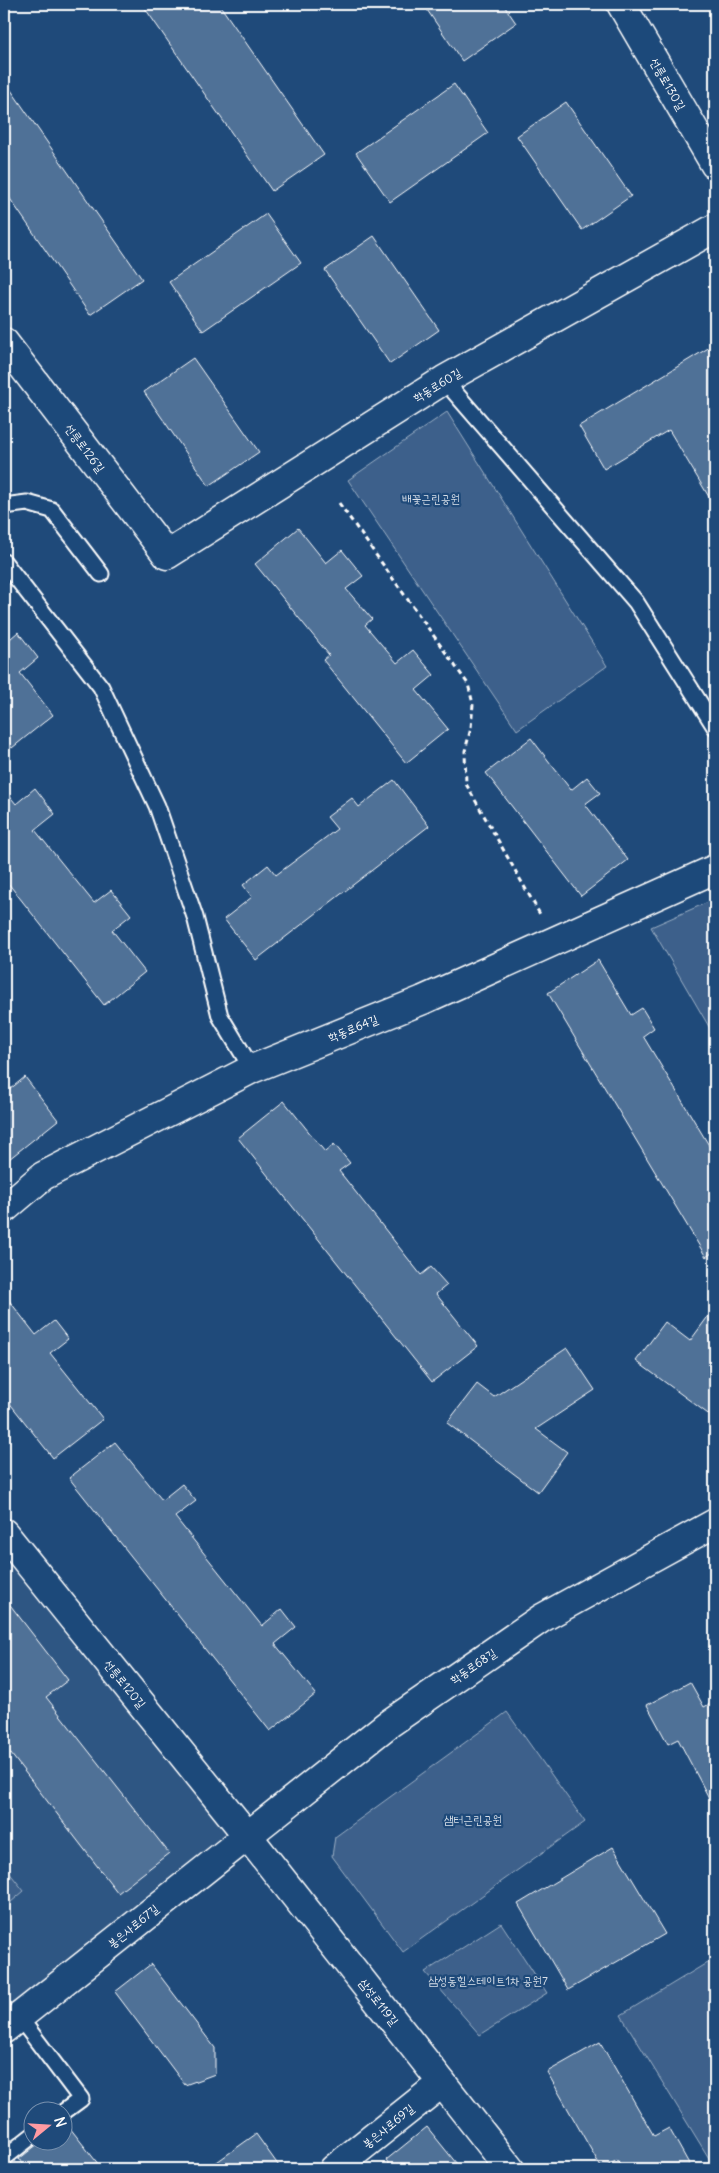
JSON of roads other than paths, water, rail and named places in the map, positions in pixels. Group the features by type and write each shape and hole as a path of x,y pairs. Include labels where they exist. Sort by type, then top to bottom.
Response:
{"street":[{"name":"선릉로130길","path":"621,4 715,165"},
{"name":"학동로60길","path":"167,555 444,380 715,228"},
{"name":"선릉로126길","path":"4,342 167,555"},
{"name":"학동로64길","path":"4,1209 43,1176 252,1070 423,1000 715,869"},
{"name":"학동로68길","path":"247,1835 387,1725 542,1618 715,1523"},
{"name":"선릉로120길","path":"4,1533 247,1835"},
{"name":"봉은사로67길","path":"11,2023 247,1835"},
{"name":"삼성로119길","path":"247,1835 510,2169"},
{"name":"봉은사로69길","path":"334,2169 442,2083"}],"lane":[{"path":"444,380 636,602 715,727"},
{"path":"4,506 27,503 52,510 101,574"},
{"path":"4,562 101,688 157,806 195,916 220,1016 252,1070"},
{"name":"봉은사로67길","path":"11,2023 81,2099 72,2106"},
{"path":"4,2158 22,2144"}],"park label":[{"name":"배꽃근린공원","path":"431,498"},
{"name":"샘터근린공원","path":"473,1819"},
{"name":"삼성동힐스테이트1차 공원7","path":"488,1980"}]}
